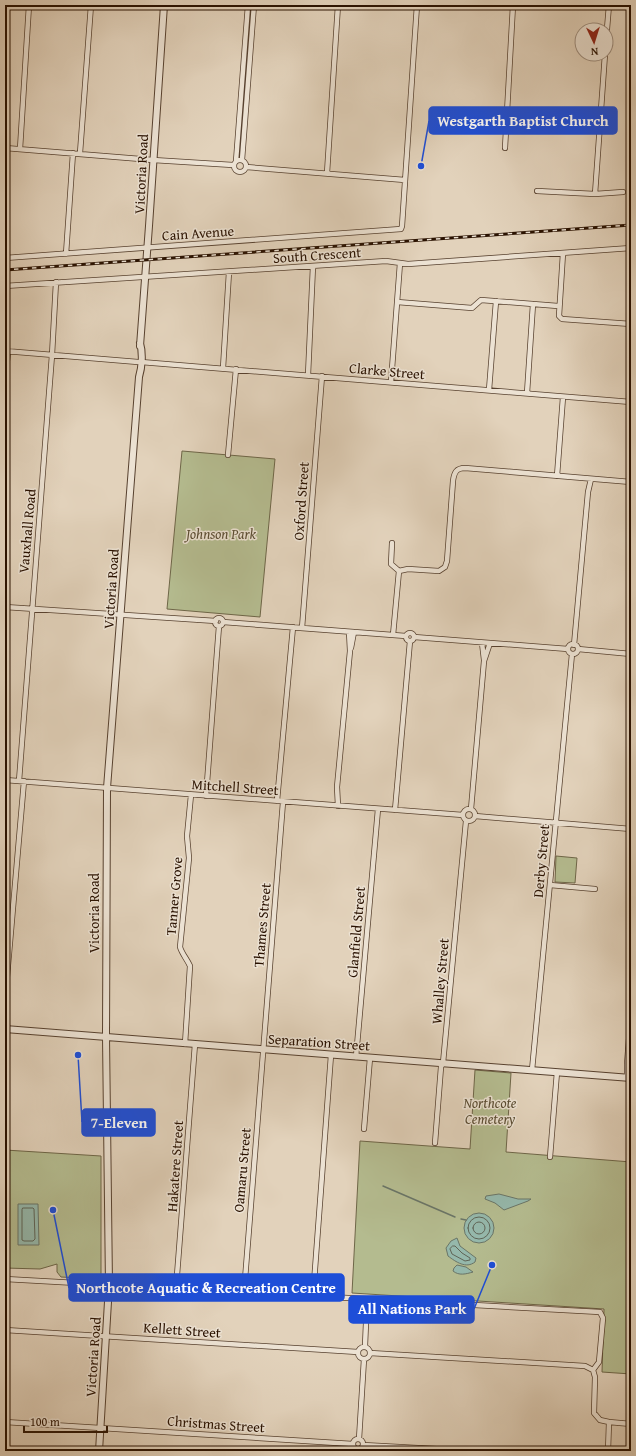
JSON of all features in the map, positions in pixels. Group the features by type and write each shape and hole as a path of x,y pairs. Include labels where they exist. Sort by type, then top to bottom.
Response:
{"street":[{"path":"20,149 29,5"},
{"path":"80,154 91,5"},
{"name":"Victoria Road","path":"99,1451 110,1286 106,1037 107,788 139,377 137,371 139,362 138,350 140,343 145,277 164,5"},
{"path":"246,166 245,170 240,172 234,170 248,5"},
{"path":"246,166 242,160 254,5"},
{"path":"327,173 338,5"},
{"path":"246,166 405,180 416,5"},
{"path":"505,148 513,5"},
{"path":"607,22 608,5"},
{"path":"595,194 604,62"},
{"path":"5,148 153,160 235,163 242,160"},
{"path":"66,254 73,153"},
{"name":"Cain Avenue","path":"5,258 393,231 400,229 402,226 405,180"},
{"path":"537,191 595,194 623,192"},
{"name":"South Crescent","path":"5,286 229,272 386,260 408,264 631,248"},
{"path":"563,253 558,316 562,319 631,324"},
{"path":"391,382 400,263"},
{"path":"308,375 313,266"},
{"path":"223,368 229,272"},
{"name":"Vauxhall Road","path":"5,1000 21,781 31,609 52,355 56,282"},
{"path":"397,302 472,308 481,300 558,306"},
{"path":"488,390 496,301"},
{"path":"527,393 533,304"},
{"path":"5,384 6,351"},
{"name":"Clarke Street","path":"6,351 631,402"},
{"path":"228,455 236,369"},
{"name":"Oxford Street","path":"302,628 322,376"},
{"path":"557,476 563,396"},
{"path":"399,571 408,569 439,571 445,567 447,561 454,473 461,468 631,482"},
{"path":"574,645 589,478"},
{"path":"392,543 391,564 399,571"},
{"path":"393,635 399,571"},
{"path":"5,607 216,621 220,618 224,622 406,636 407,640 490,643 568,649 570,646 574,645"},
{"path":"206,796 219,626 216,624 216,621"},
{"path":"219,626 222,626 224,622"},
{"path":"277,801 294,627"},
{"path":"338,806 337,787 352,632"},
{"path":"395,810 412,639"},
{"path":"475,816 474,812 471,810 484,661 482,643"},
{"path":"484,661 490,643"},
{"path":"574,645 578,649 631,654"},
{"path":"568,649 568,652 572,654 576,653 578,649"},
{"name":"Derby Street","path":"532,1070 572,654"},
{"name":"Mitchell Street","path":"5,780 463,815"},
{"name":"Tanner Grove","path":"185,1044 190,966 188,959 182,953 180,947 190,858 187,836 191,795"},
{"name":"Thames Street","path":"263,1050 283,802"},
{"name":"Glanfield Street","path":"356,1057 378,809"},
{"path":"471,810 465,811 463,815 466,821 471,821 475,816"},
{"path":"475,816 631,829"},
{"name":"Whalley Street","path":"435,1143 441,1066 443,1064 466,821"},
{"path":"550,885 595,889"},
{"path":"629,1078 627,1064 631,1013"},
{"path":"5,1029 5,1041"},
{"name":"Separation Street","path":"5,1029 629,1078"},
{"name":"Hakatere Street","path":"176,1288 195,1044"},
{"name":"Oamaru Street","path":"244,1292 263,1050"},
{"path":"313,1296 331,1055"},
{"path":"364,1129 370,1058"},
{"path":"550,1157 557,1072"},
{"path":"5,1279 600,1312 603,1318 599,1362 593,1370"},
{"path":"367,1299 365,1346 369,1349 370,1353"},
{"name":"Kellett Street","path":"5,1330 358,1352"},
{"path":"364,1359 359,1356 358,1352 361,1347 365,1346"},
{"path":"370,1353 585,1366 593,1370 595,1378 594,1413 600,1420 631,1424"},
{"path":"364,1359 368,1358 370,1353"},
{"path":"363,1445 362,1440 359,1439 364,1359"},
{"name":"Christmas Street","path":"5,1422 353,1444"},
{"path":"608,1451 609,1422"},
{"path":"359,1439 355,1440 353,1444 355,1448 358,1450 362,1448 363,1445"},
{"path":"363,1445 473,1451"}],"green space":[{"name":"Johnson Park","path":"182,451 275,459 260,617 167,609"},
{"path":"556,856 577,858 575,883 555,882"},
{"name":"Northcote Cemetery","path":"475,1070 511,1073 506,1152 631,1162 631,1374 602,1372 604,1309 352,1293 360,1141 470,1149"},
{"path":"5,1150 101,1156 101,1279 61,1277 57,1272 57,1264 40,1269 5,1268"}],"water":[{"path":"499,1194 518,1199 531,1199 504,1210 495,1203 485,1199 486,1196"},
{"path":"18,1204 38,1204 39,1245 18,1245"},
{"path":"479,1213 490,1217 494,1228 490,1239 479,1243 468,1239 464,1228 468,1217"},
{"path":"457,1238 460,1246 476,1258 475,1262 472,1264 465,1265 448,1256 446,1248 451,1241"},
{"path":"457,1265 466,1267 473,1272 463,1274 455,1273 453,1271"}],"waterway":[{"path":"383,1186 455,1217"},
{"path":"461,1219 466,1220"}],"railway":[{"path":"5,270 631,225"}],"place":[{"name":"Westgarth Baptist Church","path":"421,166"},
{"name":"7-Eleven","path":"78,1055"},
{"name":"Northcote Aquatic & Recreation Centre","path":"53,1210"},
{"name":"All Nations Park","path":"492,1265"}]}
